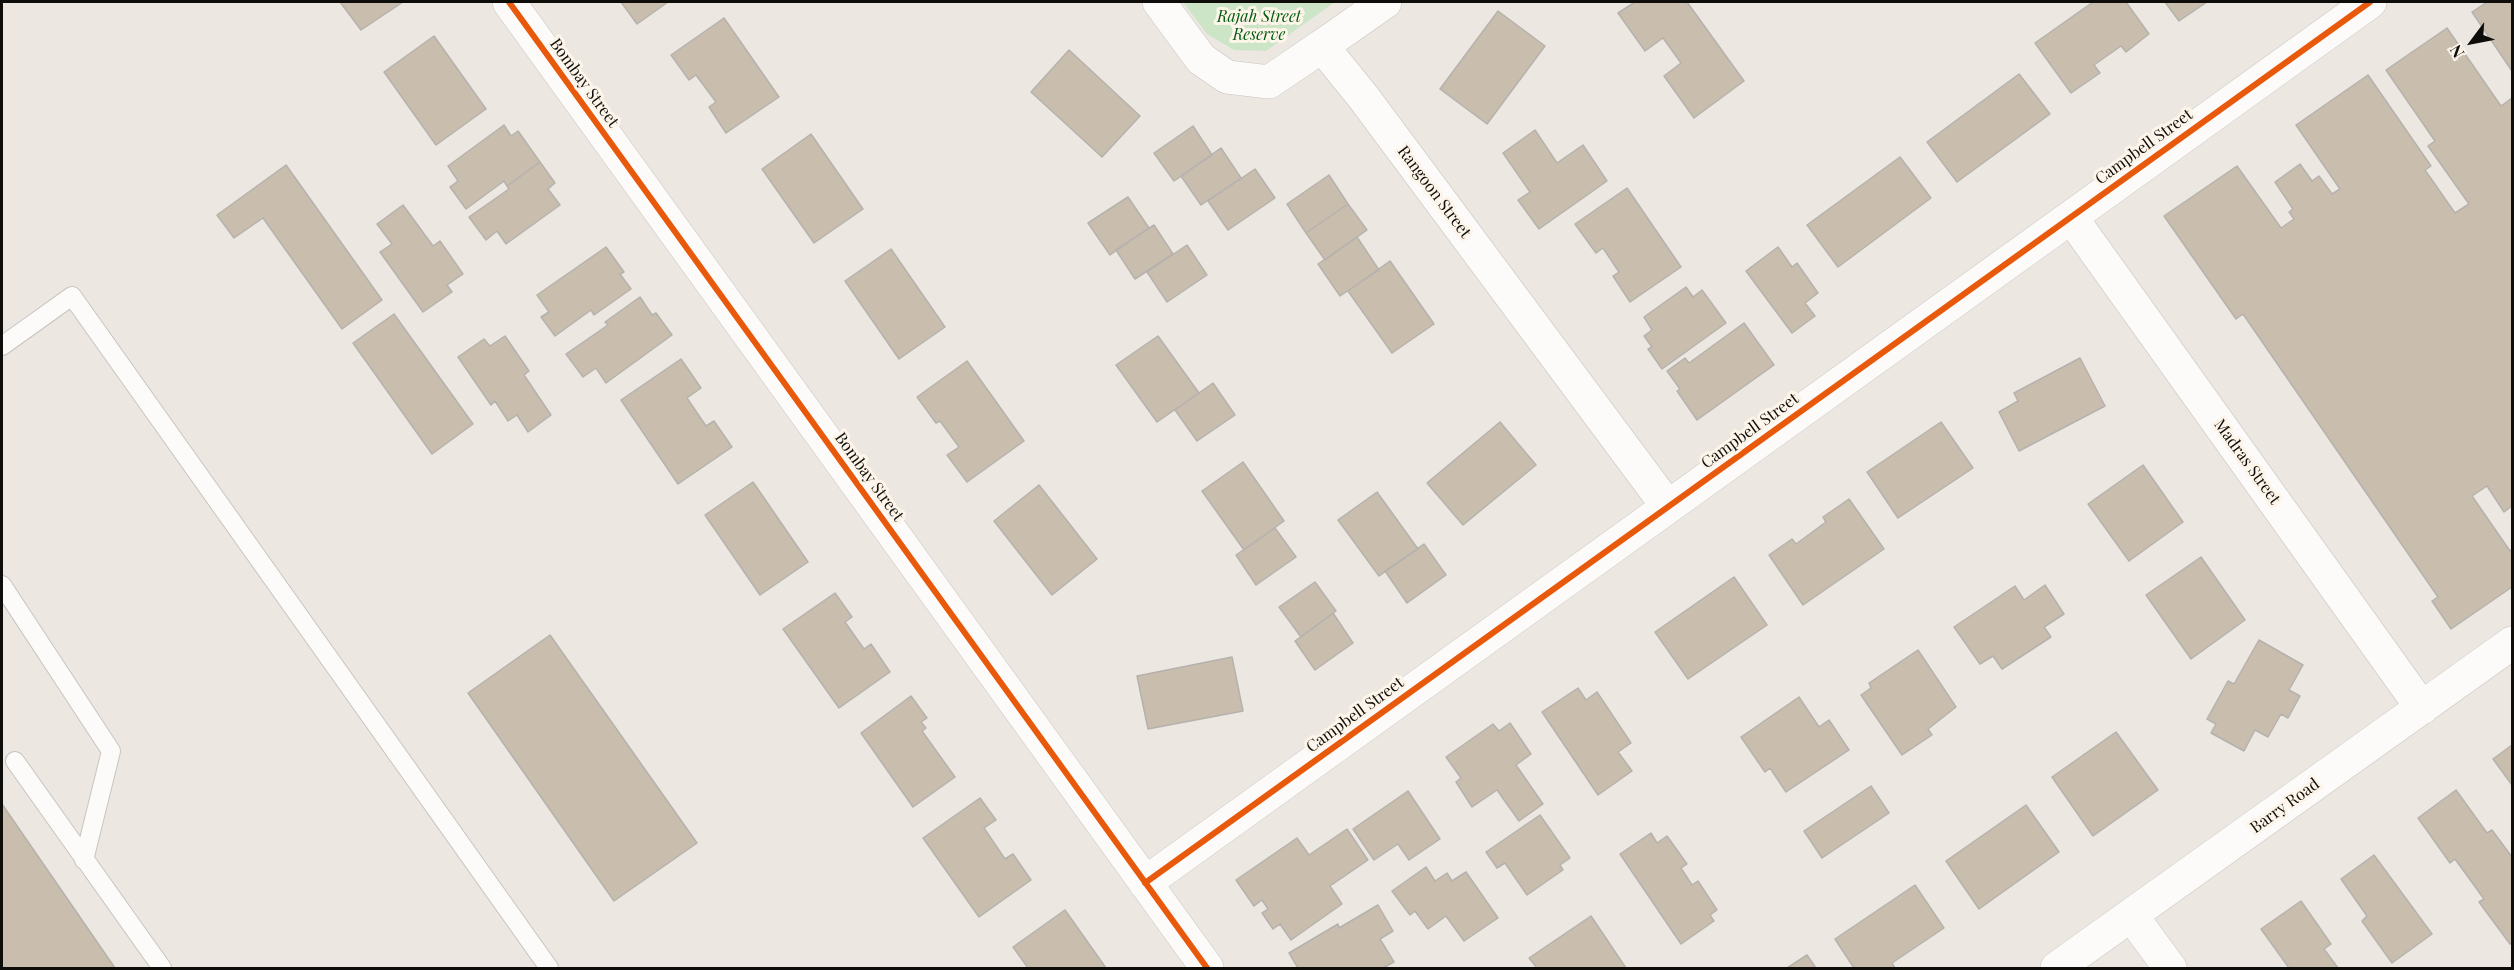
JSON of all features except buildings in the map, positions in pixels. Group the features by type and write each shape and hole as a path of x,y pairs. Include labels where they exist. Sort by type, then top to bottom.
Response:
{"street":[{"name":"Bombay Street","path":"509,2 1207,969"},
{"path":"1159,2 1201,59 1227,77 1269,82 1385,2"},
{"name":"Campbell Street","path":"1145,883 2370,2"},
{"name":"Rangoon Street","path":"1322,46 1364,98 1668,507"},
{"name":"Madras Street","path":"2071,217 2422,708"},
{"name":"Barry Road","path":"2057,969 2512,643"},
{"path":"2132,915 2170,969"}],"lane":[{"path":"2,346 72,296 549,969"},
{"path":"5,597 111,751 84,860"},
{"path":"15,761 162,969"}],"green space":[{"name":"Rajah Street Reserve","path":"1183,2 1335,2 1266,51 1234,50 1207,34"}],"cycle path":[{"path":"509,2 1207,968"},
{"path":"1145,883 2370,2"}]}
